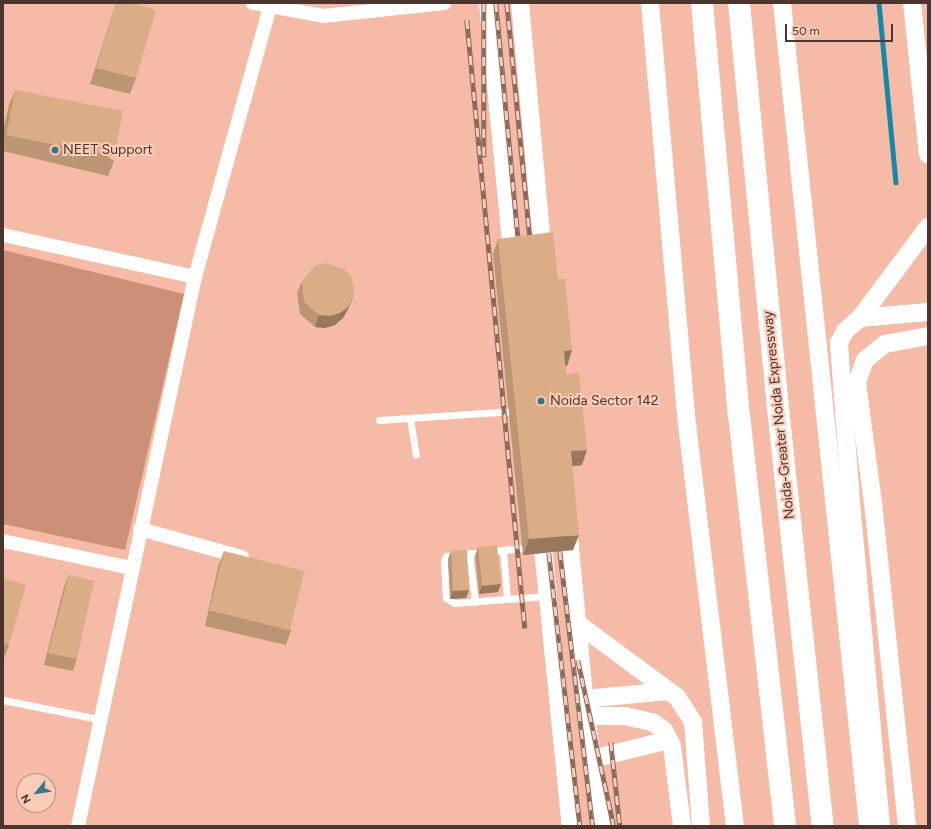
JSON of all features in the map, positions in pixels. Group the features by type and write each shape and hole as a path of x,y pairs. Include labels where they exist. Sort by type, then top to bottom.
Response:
{"highway":[{"path":"702,3 739,415 785,826"},
{"name":"Noida-Greater Noida Expressway","path":"739,3 778,408 824,826"}],"street":[{"path":"253,3 323,16 444,3"},
{"path":"488,3 515,277"},
{"path":"520,3 545,274"},
{"path":"650,3 686,424 735,826"},
{"path":"782,3 868,826"},
{"path":"912,3 928,154"},
{"path":"78,826 98,719 195,277 270,7"},
{"path":"881,826 853,527 839,343 845,331 860,318 928,227"},
{"path":"3,235 195,277"},
{"path":"860,318 928,312"},
{"path":"907,826 874,511 857,382 865,360 885,344 928,336"},
{"path":"539,509 571,826"},
{"path":"567,512 585,708 601,826"},
{"path":"140,529 253,560"},
{"path":"3,541 131,568"},
{"path":"577,623 677,697 693,722 701,826"},
{"path":"585,708 668,691"},
{"path":"585,708 652,722 664,730 672,746 682,826"},
{"path":"592,760 669,740"}],"lane":[{"path":"379,420 528,410"},
{"path":"410,418 416,455"},
{"path":"543,546 450,555 445,558 446,598 454,604 548,596"},
{"path":"503,550 507,599"},
{"path":"469,553 476,602"},
{"path":"3,700 98,719"}],"shaded area":[{"path":"3,250 184,294 125,550 3,524"}],"building":[{"path":"116,3 130,3 156,10 136,78 96,68"},
{"path":"15,90 123,111 114,156 6,135"},
{"name":"Noida Sector 142","path":"553,232 558,279 565,279 572,350 564,351 566,374 579,373 587,450 571,451 579,535 529,539 498,239"},
{"path":"325,263 344,269 351,277 354,287 353,297 348,307 340,313 330,316 319,315 304,302 302,281 315,266"},
{"path":"497,545 501,584 482,586 478,547"},
{"path":"467,550 469,590 453,591 451,551"},
{"path":"224,551 305,571 290,630 209,610"},
{"path":"69,575 94,581 77,659 48,653"},
{"path":"3,578 26,585 9,645 3,644"}],"waterway":[{"path":"879,3 896,182"}],"railway":[{"path":"484,3 484,157"},
{"path":"496,3 519,247"},
{"path":"507,3 531,246"},
{"path":"467,20 525,628"},
{"path":"560,551 593,826"},
{"path":"549,553 580,826"},
{"path":"578,660 614,826"},
{"path":"611,742 620,826"}],"place":[{"name":"NEET Support","path":"55,150"},
{"name":"Noida Sector 142","path":"541,401"}]}
